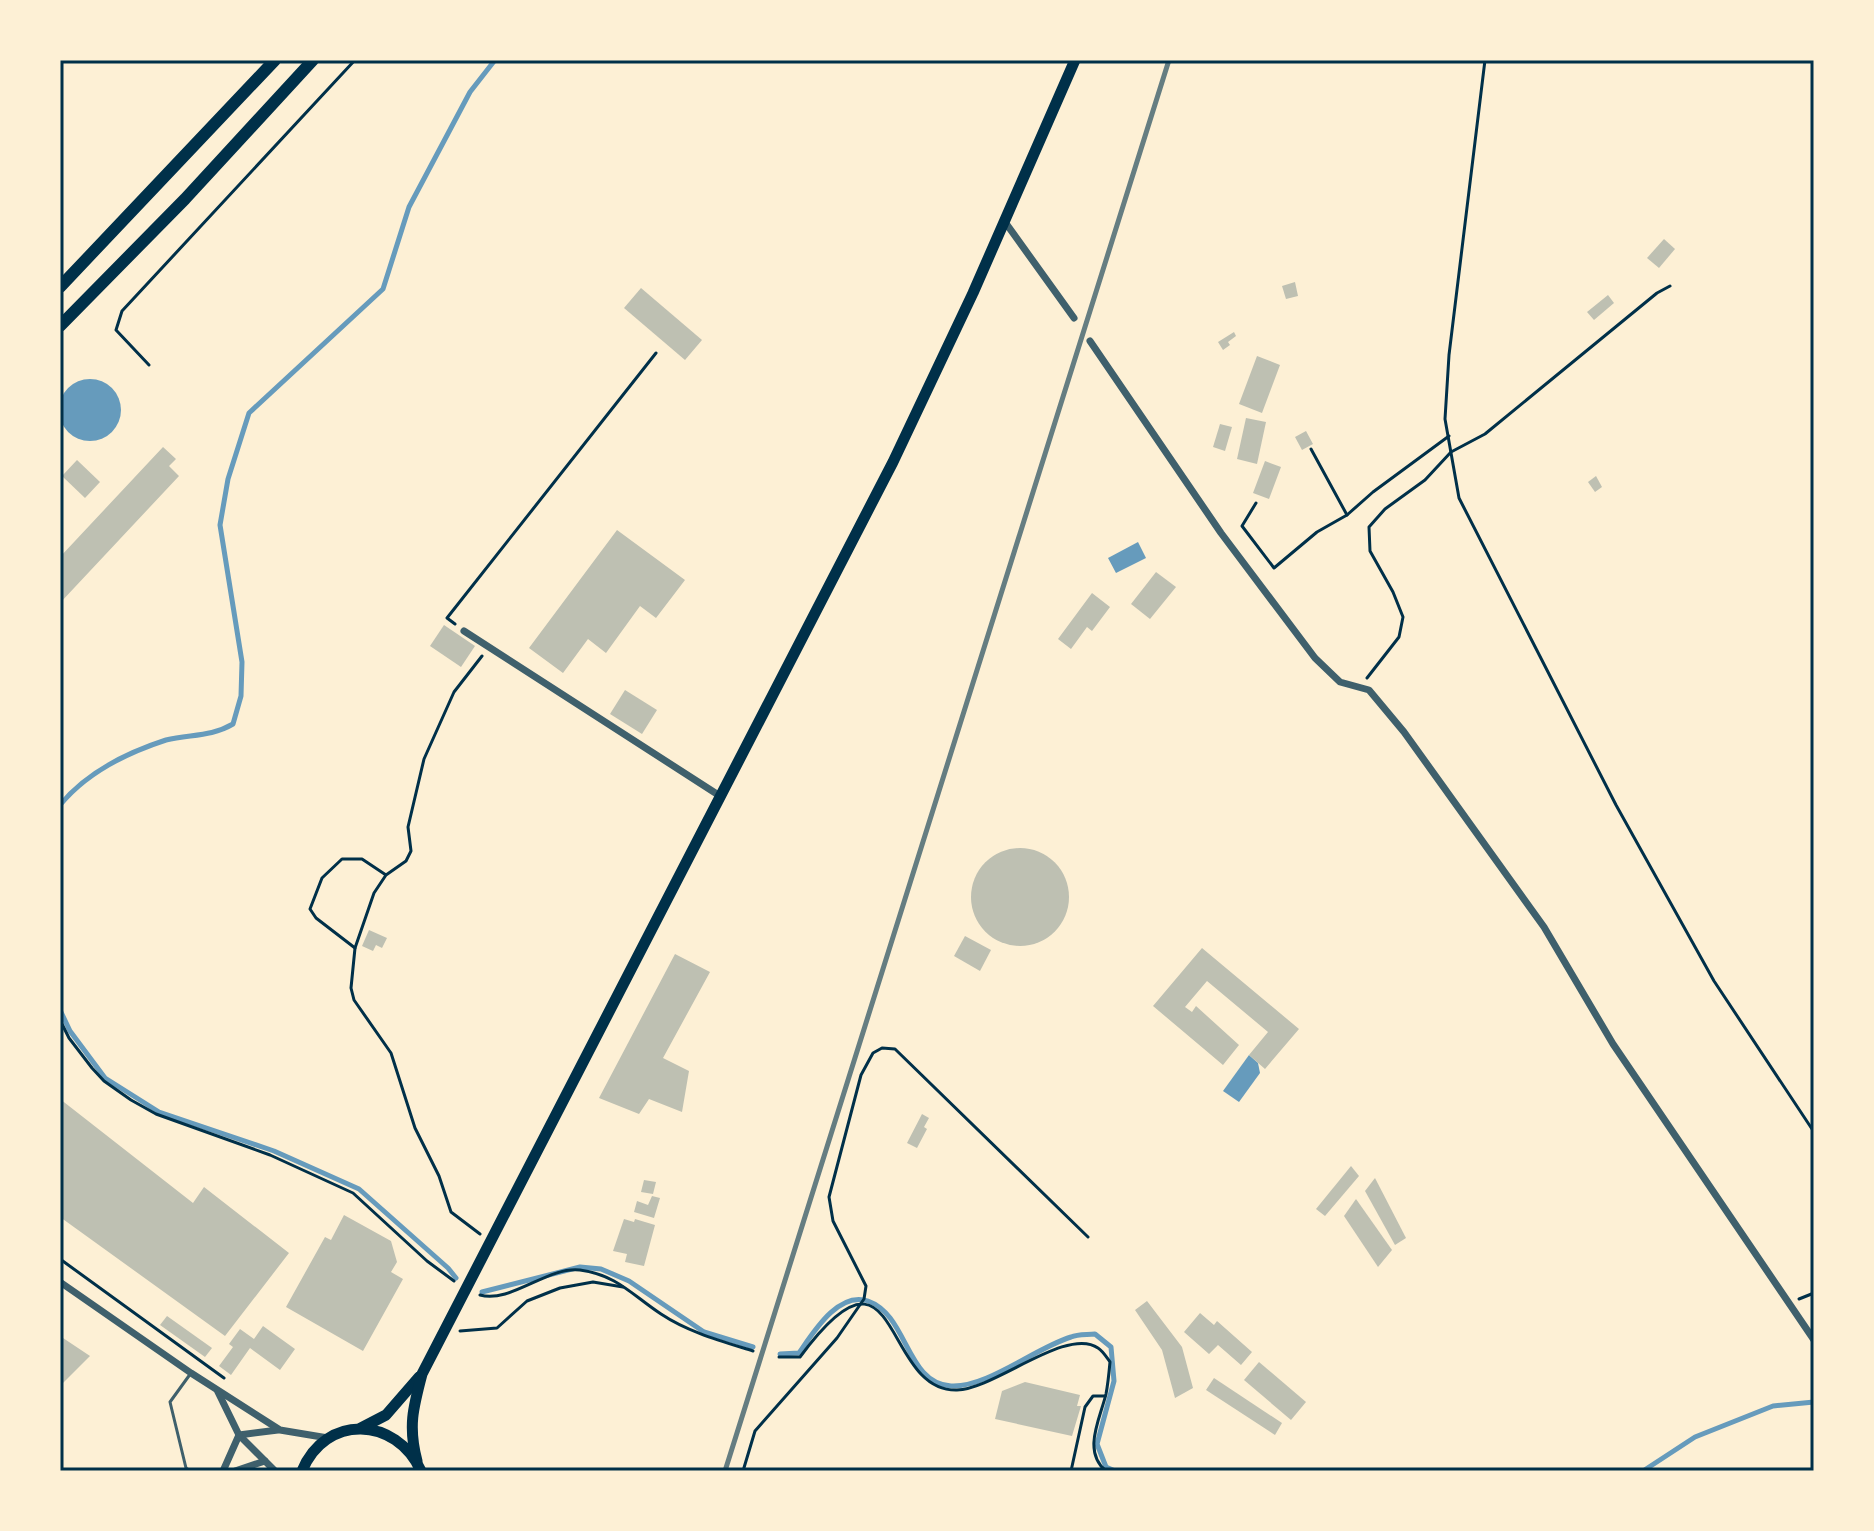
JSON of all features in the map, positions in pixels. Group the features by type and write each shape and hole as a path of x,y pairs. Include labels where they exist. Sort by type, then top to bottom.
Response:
{"highway":[{"path":"60,287 275,60"},
{"path":"60,326 185,199 313,60"}],"main road":[{"path":"360,1429 386,1415 422,1374 444,1333 893,462 1005,222 1075,60"},
{"path":"419,1466 411,1430 412,1412 422,1374"},
{"path":"302,1471 316,1447 328,1438 360,1429 370,1429 392,1437 412,1454 419,1466"}],"street":[{"path":"1005,222 1074,318"},
{"path":"1090,341 1221,533 1315,658 1340,682 1369,690 1404,732 1544,927 1613,1044 1814,1340"},
{"path":"464,631 720,796"},
{"path":"60,1282 280,1430"},
{"path":"217,1390 239,1435 275,1471"},
{"path":"239,1435 280,1430 328,1438"},
{"path":"223,1471 239,1435"},
{"path":"235,1471 265,1461"}],"lane":[{"path":"190,1471 186,1468 170,1402 191,1373"}],"path":[{"path":"149,365 116,330 122,311 355,60"},
{"path":"1485,60 1455,295 1445,419 1459,498 1616,805 1714,981 1814,1132"},
{"path":"1359,687 1399,637 1403,617 1370,551 1369,527 1385,509 1425,480 1451,452 1497,425 1657,293 1670,286"},
{"path":"464,631 447,618 656,353"},
{"path":"1256,503 1242,526 1274,568 1317,532 1347,515 1449,436"},
{"path":"1311,449 1347,515"},
{"path":"489,647 454,692 424,759 408,827 411,851 406,861 386,875 374,893 355,948 351,988 354,1000 391,1053 415,1128 439,1176 451,1212 490,1243"},
{"path":"355,948 316,918 310,909 312,899 322,878 342,859 362,859 386,875"},
{"path":"60,1020 69,1038 92,1068 104,1081 131,1100 156,1114 270,1155 353,1193 427,1261 454,1281"},
{"path":"743,1471 755,1431 837,1338 864,1299 866,1286 833,1221 829,1197 861,1075 873,1053 882,1048 895,1049 1088,1237"},
{"path":"60,1259 224,1378"},
{"path":"480,1295 496,1296 560,1272 578,1270 618,1281 662,1314 706,1336 753,1351"},
{"path":"444,1333 497,1328 527,1301 560,1288 593,1282 626,1287"},
{"path":"1790,1303 1814,1293"},
{"path":"779,1357 800,1357 838,1312 859,1306 881,1312 895,1331 906,1358 922,1377 935,1386 959,1390 997,1378 1053,1350 1079,1342 1098,1348 1110,1362 1094,1438 1097,1464 1106,1471"},
{"path":"1071,1471 1085,1407 1093,1396 1105,1396"}],"water":[{"path":"90,379 112,388 121,410 112,432 90,441 68,432 59,410 68,388"},
{"path":"1138,542 1146,558 1116,573 1108,558"},
{"path":"1249,1055 1258,1063 1260,1073 1239,1102 1223,1091"}],"building":[{"path":"1664,239 1675,249 1659,268 1647,258"},
{"path":"1295,282 1298,296 1286,299 1282,286"},
{"path":"641,288 702,340 685,360 624,308"},
{"path":"1608,295 1614,303 1594,320 1587,312"},
{"path":"1234,332 1236,336 1223,350 1218,342"},
{"path":"1257,356 1280,365 1262,413 1239,404"},
{"path":"1246,418 1266,422 1257,464 1237,459"},
{"path":"1220,424 1232,427 1225,451 1213,447"},
{"path":"1306,431 1313,444 1302,450 1295,437"},
{"path":"163,447 176,459 169,466 179,476 60,603 60,557"},
{"path":"77,460 100,482 85,498 62,476"},
{"path":"1265,461 1281,467 1269,499 1253,493"},
{"path":"1596,476 1602,487 1595,492 1588,482"},
{"path":"617,530 685,580 656,618 640,606 606,653 588,639 563,673 529,648"},
{"path":"1156,572 1176,587 1150,619 1131,604"},
{"path":"1092,593 1110,607 1092,631 1087,627 1071,649 1058,639"},
{"path":"444,625 475,646 461,667 430,646"},
{"path":"625,690 657,710 642,734 610,714"},
{"path":"1020,848 1039,852 1055,862 1065,878 1069,897 1065,916 1055,932 1039,942 1020,946 1001,942 985,932 975,916 971,897 975,878 985,862 1001,852"},
{"path":"369,930 387,938 382,948 376,945 373,951 362,946"},
{"path":"965,936 991,950 980,971 954,956"},
{"path":"1202,948 1299,1029 1265,1069 1249,1055 1268,1032 1207,981 1185,1007 1192,1012 1196,1006 1239,1045 1223,1065 1153,1006"},
{"path":"675,954 710,972 663,1058 689,1071 682,1112 649,1099 639,1114 599,1098"},
{"path":"60,1099 193,1203 204,1187 289,1253 225,1336 60,1217"},
{"path":"922,1114 929,1118 917,1148 907,1143"},
{"path":"1351,1166 1359,1176 1325,1216 1316,1209"},
{"path":"1375,1178 1406,1238 1395,1245 1365,1191"},
{"path":"644,1180 656,1182 653,1194 641,1192"},
{"path":"652,1196 660,1198 654,1218 634,1212 637,1201 648,1205"},
{"path":"1356,1199 1392,1250 1378,1267 1344,1216"},
{"path":"344,1215 391,1241 397,1262 391,1272 403,1279 363,1351 286,1307 325,1237 331,1240"},
{"path":"624,1219 655,1225 644,1266 625,1262 627,1254 613,1251"},
{"path":"1147,1301 1182,1347 1193,1388 1175,1398 1162,1350 1135,1310"},
{"path":"1200,1313 1214,1325 1217,1321 1252,1352 1241,1365 1218,1345 1209,1354 1184,1332"},
{"path":"167,1316 212,1348 205,1357 160,1325"},
{"path":"263,1326 295,1349 280,1370 250,1348 231,1375 219,1366 233,1347 229,1344 240,1329 254,1339"},
{"path":"60,1336 90,1356 60,1386"},
{"path":"1259,1362 1306,1402 1291,1420 1244,1380"},
{"path":"1214,1378 1282,1423 1275,1435 1206,1390"},
{"path":"1025,1382 1080,1395 1077,1406 1081,1406 1072,1436 995,1419 1002,1391"}],"waterway":[{"path":"60,805 95,773 136,751 166,740 208,733 233,724 241,696 242,662 220,525 228,479 249,413 383,289 409,207 470,92 495,60"},
{"path":"60,1010 70,1031 105,1078 159,1112 274,1151 359,1189 456,1278"},
{"path":"482,1292 580,1267 601,1269 629,1281 704,1332 753,1347"},
{"path":"780,1354 799,1353 828,1316 847,1302 857,1300 868,1301 881,1309 892,1320 925,1374 936,1382 951,1386 980,1381 1057,1342 1095,1334 1111,1347 1114,1381 1097,1444 1106,1467 1115,1471"},
{"path":"1643,1471 1695,1437 1773,1406 1814,1402"}],"railway":[{"path":"725,1471 1169,60"}]}
